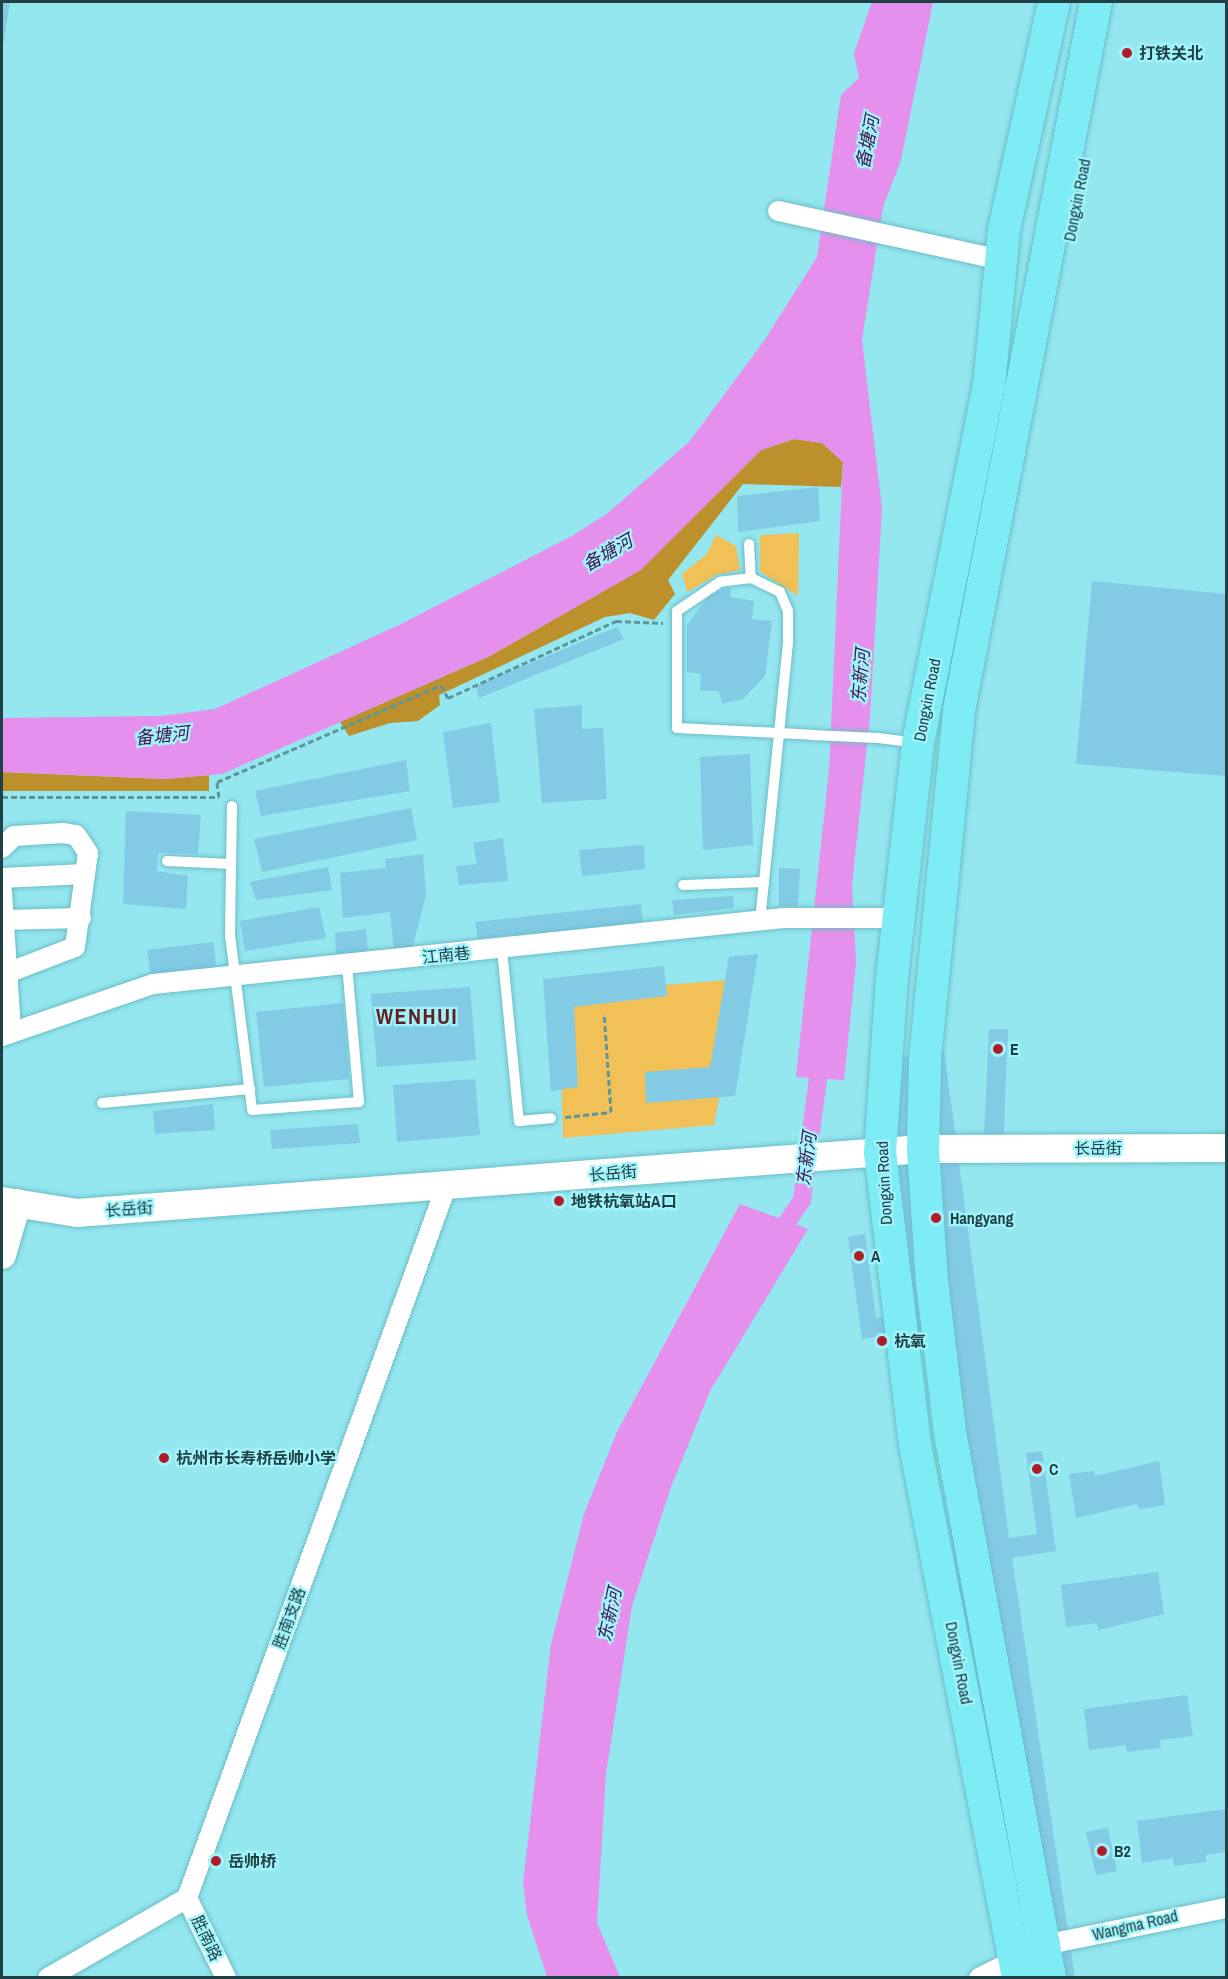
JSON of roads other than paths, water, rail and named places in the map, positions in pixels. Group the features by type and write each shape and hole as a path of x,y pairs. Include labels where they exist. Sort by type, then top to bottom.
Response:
{"main road":[{"name":"Dongxin Road","path":"989,386 1001,260 1054,2"},
{"name":"Dongxin Road","path":"1050,1977 950,1432 932,1282 923,1149 933,944 959,710 1021,393 1054,141 1069,2"},
{"name":"Dongxin Road","path":"1017,1969 915,1445 880,1153 899,918 918,743 989,386 1054,141 1096,2"},
{"name":"Dongxin Road","path":"1021,393 1068,244 1115,2"}],"street":[{"path":"778,211 1001,260"},
{"path":"2,848 14,836 76,835 88,853 81,918 75,947 7,973"},
{"path":"2,878 85,874"},
{"path":"2,892 7,973 6,1034"},
{"path":"3,920 81,918"},
{"name":"江南巷","path":"6,1034 128,989 784,918 899,918"},
{"name":"长岳街","path":"9,1202 78,1213 446,1187 923,1149 1227,1148"},
{"name":"胜南支路","path":"187,1898 446,1187"},
{"path":"2,1256 9,1202"},
{"path":"48,1977 187,1898"},
{"name":"胜南路","path":"187,1898 226,1977"},
{"name":"Wangma Road","path":"1044,1946 1227,1908"},
{"path":"979,1977 1017,1969"}],"lane":[{"path":"749,544 751,578"},
{"path":"760,921 779,733 788,611 780,592 751,578 720,582 677,611 677,728 779,733 812,735 878,738 918,743"},
{"path":"232,806 231,864 235,976 252,1110 359,1102 347,965"},
{"path":"167,861 231,864"},
{"path":"683,885 764,882"},
{"path":"502,949 519,1121 551,1118"},
{"path":"102,1103 250,1089"}],"water":[{"name":"备塘河","path":"872,2 933,2 901,160 883,207 862,340 882,508 870,717 852,885 856,963 844,1080 796,1077 829,770 843,462 822,443 794,439 761,450 641,570 490,656 222,774 165,779 2,772 3,718 161,716 215,709 399,625 572,536 608,513 689,442 764,341 817,257 841,95 859,78 854,53"},
{"path":"740,1204 808,1229 710,1391 671,1487 632,1606 606,1774 597,1923 620,1977 547,1977 527,1915 523,1883 551,1644 584,1514 617,1432"}],"waterway":[{"name":"东新河","path":"775,1240 802,1200 821,1055"}],"place":[{"name":"打铁关北","path":"1127,53"},
{"name":"E","path":"998,1049"},
{"name":"地铁杭氧站A口","path":"559,1201"},
{"name":"Hangyang","path":"936,1218"},
{"name":"A","path":"859,1256"},
{"name":"杭氧","path":"882,1341"},
{"name":"杭州市长寿桥岳帅小学","path":"164,1458"},
{"name":"C","path":"1037,1469"},
{"name":"B2","path":"1102,1851"},
{"name":"岳帅桥","path":"216,1861"}],"district":[{"name":"WENHUI","path":"417,1017"}]}
